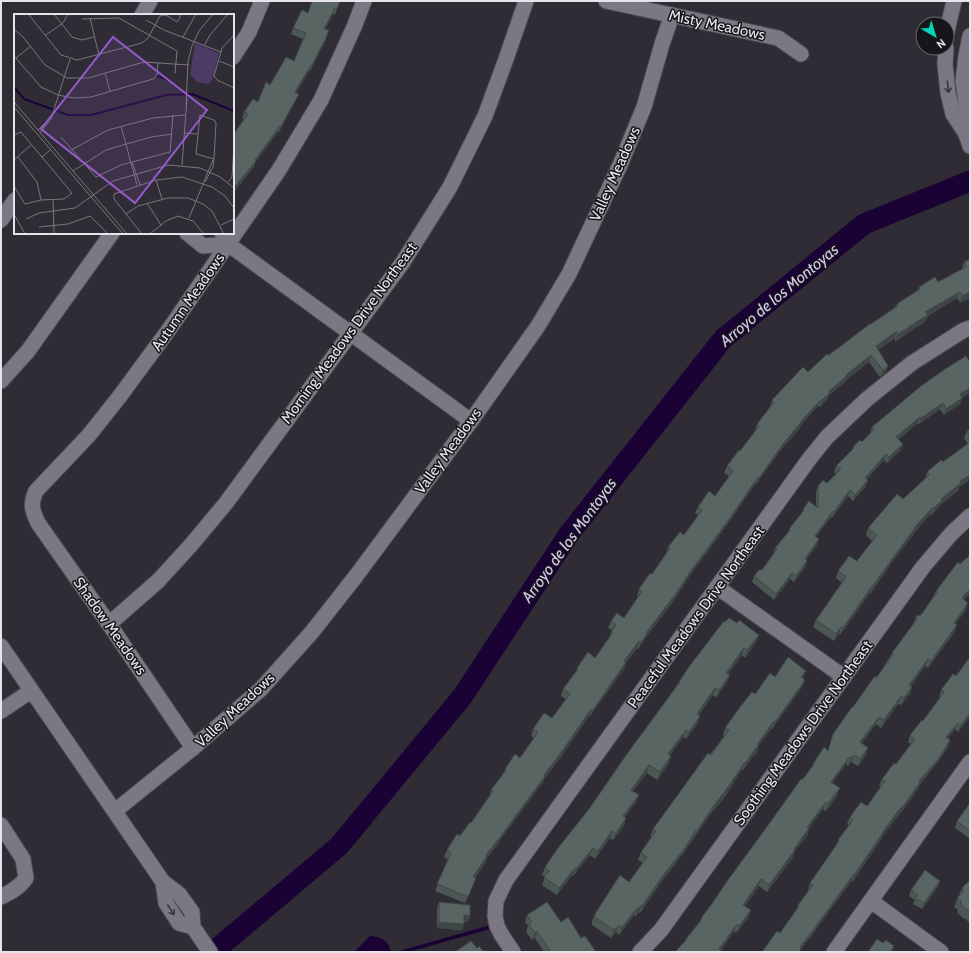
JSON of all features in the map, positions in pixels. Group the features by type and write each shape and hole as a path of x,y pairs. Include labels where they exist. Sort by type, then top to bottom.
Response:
{"street":[{"path":"143,14 150,1"},
{"path":"234,55 249,32 262,1"},
{"name":"Autumn Meadows","path":"234,228 279,170 321,100 364,1"},
{"name":"Morning Meadows Drive Northeast","path":"109,624 158,581 192,545 226,503 403,262 450,187 485,116 526,1"},
{"name":"Misty Meadows","path":"606,1 778,38 801,54"},
{"path":"950,16 954,1"},
{"name":"Valley Meadows","path":"115,811 193,748 261,689 312,632 356,576 471,421 538,326 569,274 620,165 644,107 672,15"},
{"path":"969,142 963,81 970,36"},
{"path":"946,56 948,93 953,114 969,142"},
{"path":"1,220 14,201"},
{"path":"1,381 28,351 111,234"},
{"path":"187,234 203,246 225,239 350,334 471,421"},
{"name":"Autumn Meadows","path":"32,501 36,491 89,434 120,396 170,328 225,239"},
{"name":"Peaceful Meadows Drive Northeast","path":"513,952 497,926 495,916 496,901 506,880 810,458 827,437 867,399 912,362 964,330 970,328"},
{"name":"Shadow Meadows","path":"32,501 33,512 38,522 193,748"},
{"name":"Soothing Meadows Drive Northeast","path":"640,952 661,930 923,567 951,534 970,516"},
{"path":"718,587 844,677"},
{"path":"1,646 163,882 166,903 178,923 195,931 210,952"},
{"path":"1,711 31,691"},
{"path":"834,952 969,765"},
{"path":"1,825 23,859 26,878 22,884 12,892 1,897"},
{"path":"871,901 941,952"}],"shaded area":[{"path":"370,936 378,937 384,940 391,952 354,952"}],"building":[{"path":"312,1 340,1 337,9 335,8 324,29 329,30 325,41 295,92 299,94 281,126 255,160 256,161 234,188 234,134 248,114 244,112 253,99 258,102 266,82 270,85 286,57 294,61 306,33 293,28 302,10 308,13"},
{"path":"970,259 970,292 962,296 960,292 925,312 928,315 897,335 897,331 876,346 888,366 883,370 871,355 828,392 830,393 821,400 802,420 783,444 646,633 647,634 641,642 639,641 624,661 626,662 593,710 591,709 544,775 545,776 486,855 487,856 473,877 476,878 468,897 437,884 451,853 447,850 457,834 460,836 470,822 471,823 493,791 491,790 506,770 505,769 515,754 520,758 538,732 533,729 544,713 552,718 570,694 563,689 578,669 577,668 588,652 595,658 613,632 612,631 616,625 611,621 617,613 624,618 642,591 639,589 650,573 652,574 670,548 668,547 680,532 684,535 702,510 698,507 709,491 715,496 733,471 727,466 759,426 757,424 774,402 772,400 803,367 808,372 827,354 829,355 871,323 898,306 897,304 920,289 919,287 935,277 938,282 966,267 964,262"},
{"path":"966,356 970,362 970,388 960,394 962,398 946,409 943,403 921,418 920,417 896,437 903,444 889,457 886,454 865,478 868,480 855,495 850,490 815,536 819,539 805,559 807,561 796,576 792,573 776,594 754,576 759,570 762,570 777,549 775,548 790,530 789,529 809,501 818,508 818,486 823,480 827,483 841,469 836,466 860,440 862,442 874,429 872,427 921,386"},
{"path":"970,429 970,436 967,431"},
{"path":"970,442 970,475 960,481 961,483 941,499 942,500 934,508 933,507 915,527 843,628 841,627 836,634 816,620 846,577 838,571 849,556 857,561 877,535 868,528 897,494 903,499 929,475 927,472 941,460 943,462"},
{"path":"970,555 970,589 962,598 968,603 954,623 957,625 931,661 928,659 909,685 912,687 904,698 901,696 884,720 879,717 860,742 868,748 860,759 854,755 851,758 849,757 831,782 840,788 828,804 826,802 807,827 809,828 794,849 795,850 769,885 761,879 743,905 751,910 739,926 737,924 719,949 722,952 675,952 702,919 701,918 728,880 801,779 803,779 814,764 824,747 828,751 833,734 874,677 877,677 893,654 892,653 917,619 916,616 921,615 937,592 936,591 958,562 960,564"},
{"path":"729,618 737,623 739,620 759,635 747,650 744,648 726,673 730,675 719,690 715,688 697,714 700,716 689,732 686,730 668,754 671,756 660,772 649,765 631,790 639,795 623,816 626,818 616,833 612,831 598,851 593,848 559,888 544,877 549,871 545,867 589,809 629,751 680,682 688,668 724,621 725,622"},
{"path":"788,657 806,671 801,677 805,680 758,743 758,747 745,762 697,831 696,830 685,848 662,877 642,906 641,905 638,909 637,908 622,927 619,925 614,930 595,917 595,914 620,875 629,882 647,857 641,852 656,831 653,829 708,753 711,755 729,730 725,728 740,707 752,692 755,694 770,673 775,677"},
{"path":"970,657 970,713 961,725 958,723 946,737 950,740 940,757 919,781 920,782 905,804 882,833 855,874 800,947 799,952 762,952 777,931 780,933 813,885 810,883 853,820 850,817 861,802 867,806 885,781 882,779 894,763 896,764 915,739 910,735 922,720 923,721 944,692 941,690 953,674 956,676"},
{"path":"970,803 970,831 957,821"},
{"path":"925,870 940,881 924,903 915,898 918,895 911,890"},
{"path":"970,880 970,911 960,903 962,902 957,898 964,891 962,888"},
{"path":"439,902 470,905 470,916 464,915 464,924 439,922"},
{"path":"547,902 561,922 568,917 581,938 585,936 596,952 551,952 537,931 535,933 529,925 532,922 527,915"},
{"path":"877,939 883,943 886,940 894,946 890,952 868,952"},
{"path":"471,941 477,948 479,946 484,952 455,952"}],"waterway":[{"name":"Arroyo de los Montoyas","path":"213,952 339,846 462,697 569,534 723,339 864,224 970,181"},
{"path":"402,952 494,926"}]}
